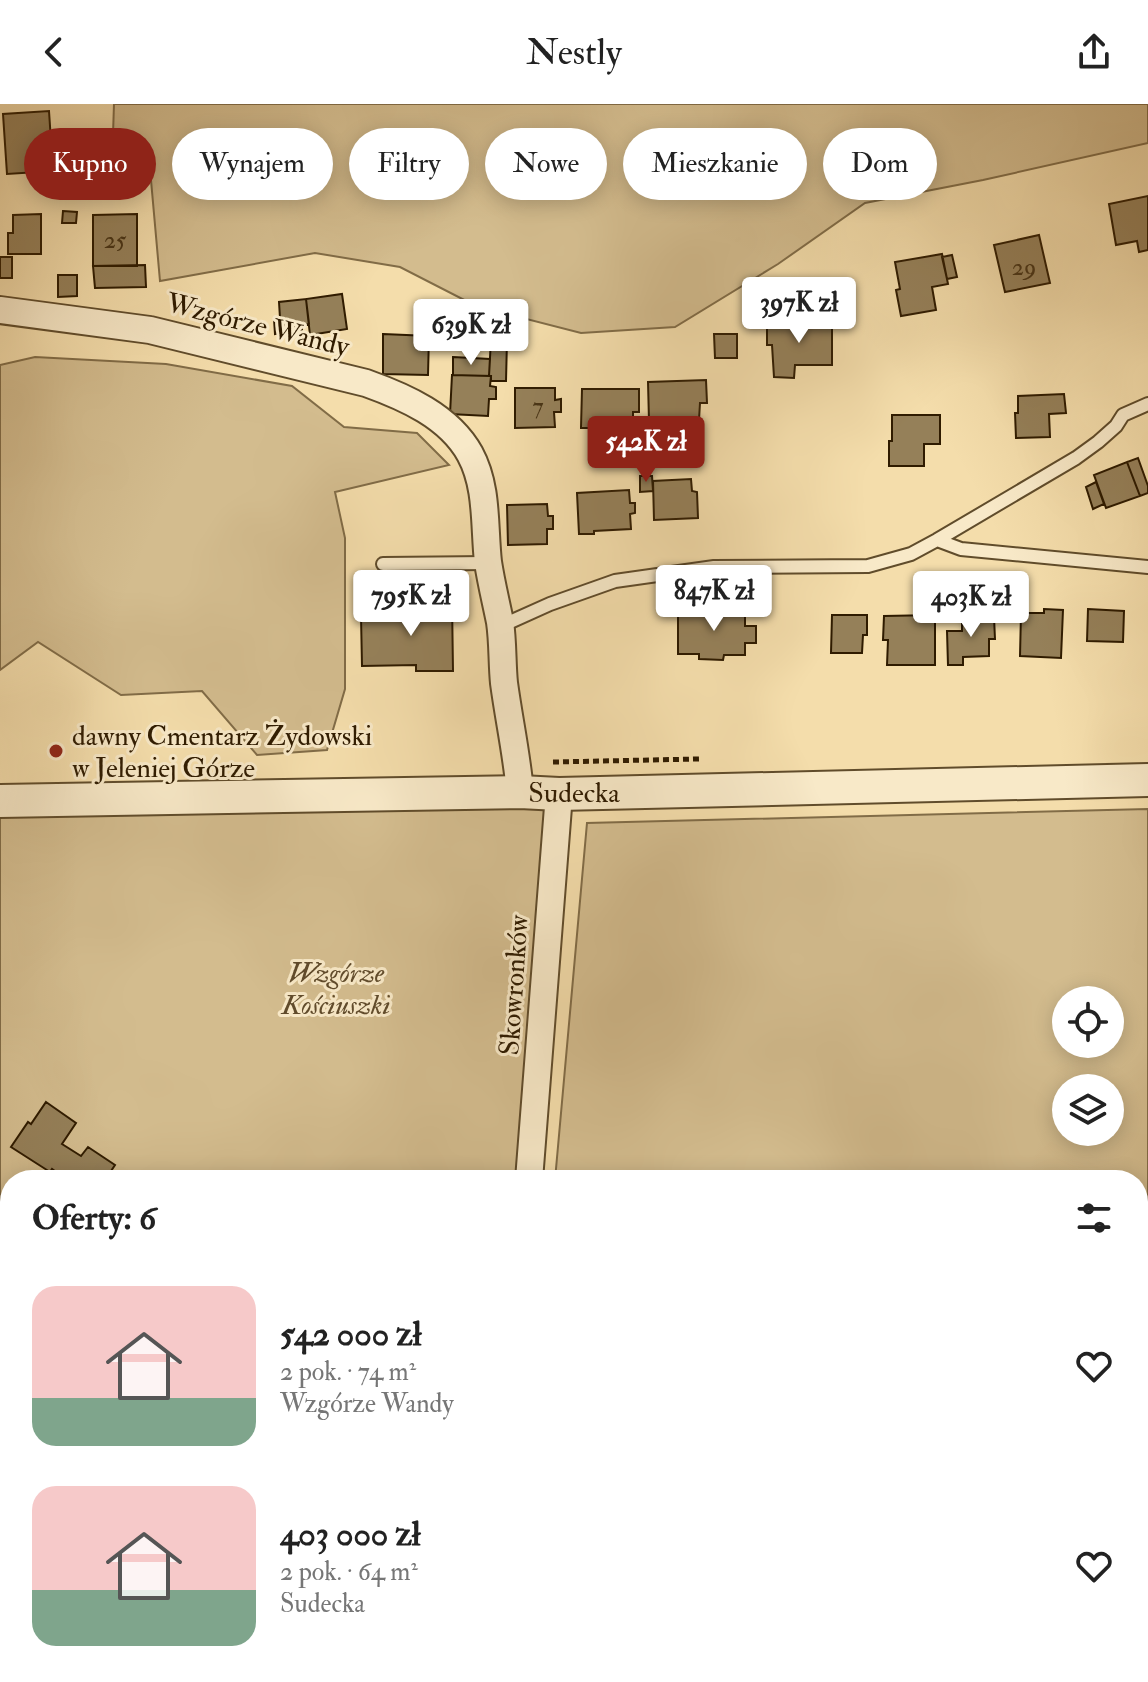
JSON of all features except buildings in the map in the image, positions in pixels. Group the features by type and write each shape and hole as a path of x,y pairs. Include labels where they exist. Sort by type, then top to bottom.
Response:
{"street":[{"name":"Wzgórze Wandy","path":"0,310 150,330 366,383 395,393 452,430 470,455 483,489 488,563 501,626 504,684 520,792"},
{"name":"Sudecka","path":"0,801 520,792 559,794 1148,780"},
{"name":"Skowronków","path":"530,1170 559,794"}],"lane":[{"path":"501,626 550,604 615,581 714,567 868,566 911,554 1076,458 1116,426 1123,415 1148,404"},
{"path":"937,540 961,549 1148,567"},
{"path":"383,564 488,563"}],"green space":[{"path":"114,104 1148,104 1148,143 937,189 937,128 823,128 823,200 880,200 865,203 778,264 675,327 581,333 476,306 400,267 315,253 160,281 153,200 156,200 156,128 113,128"},
{"path":"35,357 166,364 292,386 344,427 417,433 449,465 335,492 345,538 345,689 327,750 257,755 202,691 121,695 38,642 0,670 0,365"},
{"name":"Wzgórze Kościuszki","path":"559,794 530,1170 0,1170 0,801"},
{"path":"1148,809 1148,1170 556,1170 587,823"}],"place":[{"name":"dawny Cmentarz Żydowski w Jeleniej Górze","path":"56,751"}]}
